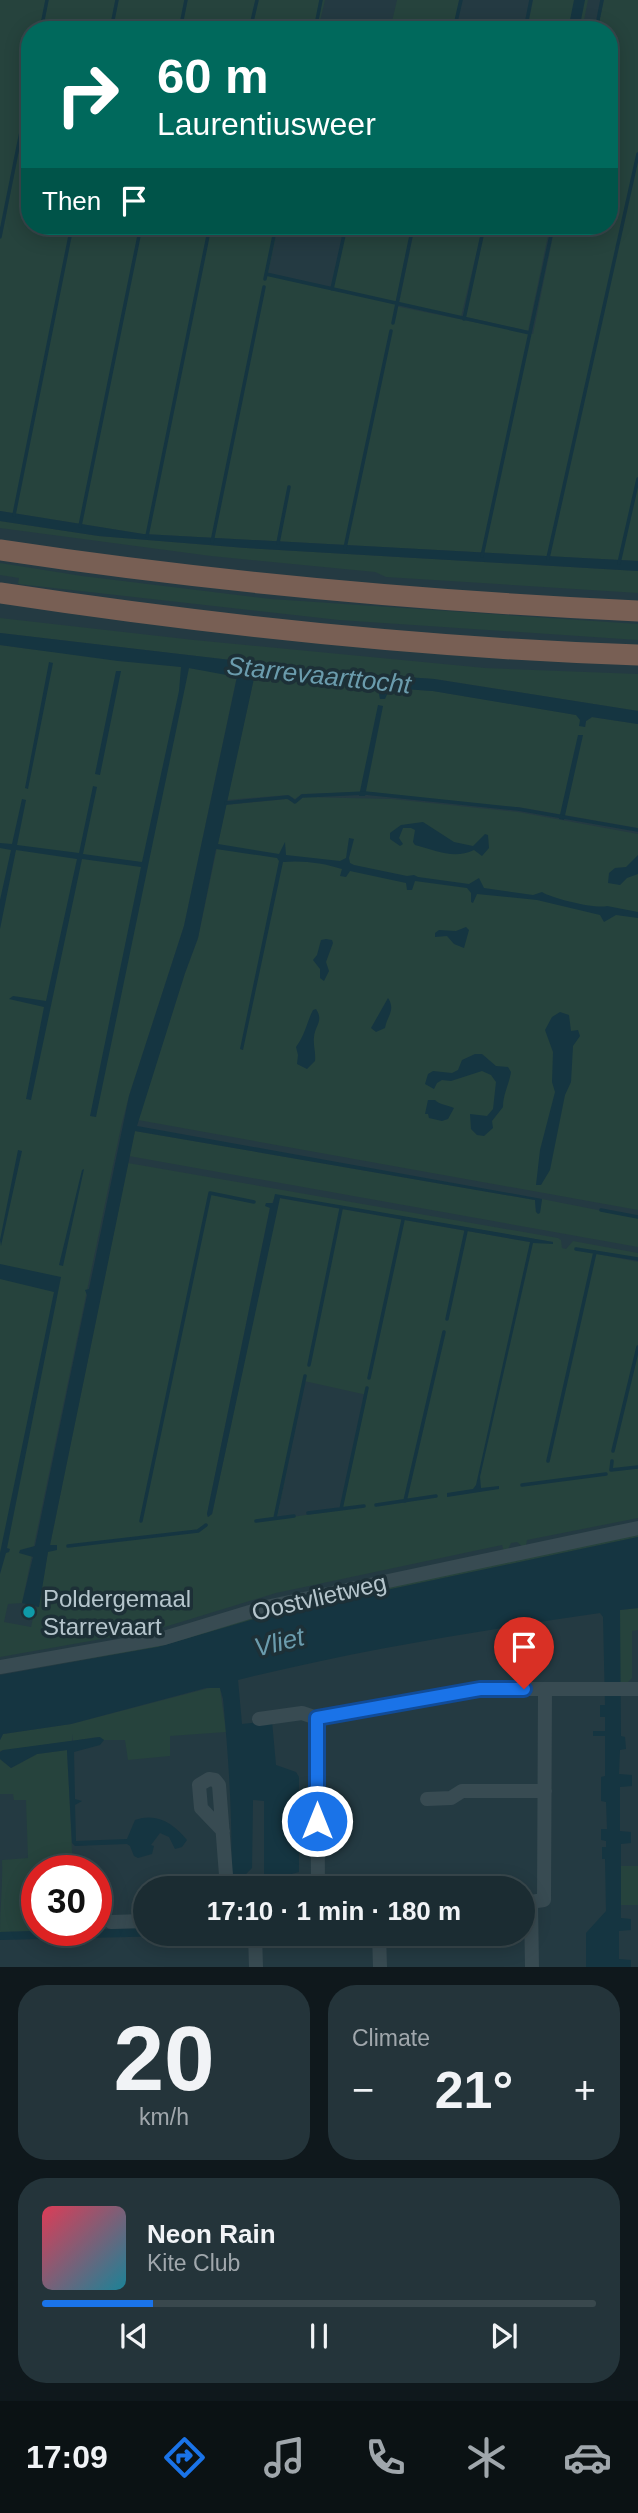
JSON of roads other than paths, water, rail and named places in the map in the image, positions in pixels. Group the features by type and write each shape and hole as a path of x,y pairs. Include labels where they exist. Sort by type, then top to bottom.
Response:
{"highway":[{"path":"0,550 233,581 553,607 638,611"},
{"path":"0,593 75,605 353,638 549,652 638,654"}],"street":[{"name":"Oostvlietweg","path":"0,1667 164,1638 266,1607 638,1528"},
{"path":"259,1719 302,1713 317,1718 480,1689 638,1689"},
{"path":"535,1902 544,1900 545,1689"},
{"path":"317,1718 318,1876"},
{"path":"426,1799 451,1798 462,1791 545,1791"},
{"path":"223,1831 226,1876"},
{"path":"112,1922 133,1921"},
{"path":"255,1946 256,1967"},
{"path":"379,1946 380,1967"},
{"path":"530,1946 532,1967"}],"water":[{"path":"574,0 585,0 581,21 570,21"},
{"path":"0,511 143,534 638,561 638,571 246,548 99,536 0,521"},
{"name":"Starrevaarttocht","path":"0,633 334,672 434,679 638,711 638,724 592,717 586,721 585,727 579,726 580,720 576,715 433,691 390,688 385,699 380,699 378,688 254,678 218,844 279,854 285,842 286,855 340,861 346,858 349,838 354,839 349,858 354,865 407,876 469,884 479,878 484,888 533,895 542,892 574,903 638,912 638,918 616,915 604,922 600,915 537,900 477,894 473,903 467,888 415,881 412,890 407,890 406,883 350,871 346,877 340,876 342,869 328,865 283,862 243,1050 240,1049 279,861 277,858 216,849 198,938 137,1126 542,1199 540,1213 536,1212 535,1200 135,1131 50,1545 57,1545 57,1550 48,1552 39,1607 22,1603 33,1557 19,1553 20,1550 35,1546 87,1295 85,1290 89,1289 129,1096 184,926 237,677 189,668 96,1117 90,1116 141,867 82,859 31,1100 26,1099 44,1007 9,999 13,996 46,1001 77,859 16,850 0,929 0,900 11,850 0,848 0,843 12,844 22,799 26,800 17,845 79,853 93,786 97,787 83,854 142,862 179,691 181,667 0,645"},
{"path":"49,662 53,663 28,789 25,788"},
{"path":"116,671 121,671 100,775 95,774"},
{"path":"378,705 383,706 365,796 359,796"},
{"path":"578,735 583,735 564,820 559,819"},
{"path":"423,822 454,842 473,846 485,834 488,835 489,848 482,856 474,850 459,854 437,851 415,845 415,830 411,828 403,828 399,838 403,844 400,846 390,839 390,833 401,825"},
{"path":"638,855 638,874 627,878 620,885 608,883 609,873 615,868 626,867"},
{"path":"466,927 469,930 464,948 454,944 447,936 435,937 439,930 456,931"},
{"path":"321,940 332,940 333,943 326,962 329,971 324,981 320,978 320,969 313,960"},
{"path":"388,998 391,1010 385,1028 376,1032 371,1028"},
{"path":"316,1009 319,1020 314,1037 315,1061 307,1069 297,1064 296,1047 313,1010"},
{"path":"560,1012 569,1015 571,1031 578,1030 580,1036 573,1046 571,1082 565,1095 550,1170 541,1185 536,1185 540,1150 555,1092 552,1082 553,1052 545,1030 552,1017"},
{"path":"482,1054 496,1066 508,1067 511,1072 503,1107 492,1121 493,1128 484,1136 477,1135 471,1129 470,1114 487,1116 493,1109 496,1082 491,1075 482,1071 451,1081 442,1080 434,1089 425,1084 428,1074 433,1071 452,1073 458,1070 462,1060"},
{"path":"428,1100 454,1108 448,1119 442,1121 429,1118 428,1114 425,1114"},
{"path":"18,1150 22,1151 1,1246 0,1240"},
{"path":"84,1169 63,1266 59,1265"},
{"path":"275,1194 553,1242 533,1243 480,1477 481,1488 499,1486 499,1489 447,1497 447,1493 473,1489 476,1485 530,1242 280,1198 212,1514 208,1517 270,1208 265,1206 266,1203 273,1203"},
{"path":"0,1264 61,1277 7,1548 10,1549 6,1553 0,1574 0,1553 54,1292 0,1279"},
{"name":"Vliet","path":"638,1537 638,1608 620,1610 621,1736 625,1737 626,1749 620,1750 619,1774 632,1775 632,1786 620,1787 620,1831 631,1832 631,1843 621,1844 621,1918 631,1919 631,1930 619,1931 619,1959 631,1960 631,1967 586,1967 586,1933 606,1911 605,1859 602,1859 602,1847 606,1847 606,1841 601,1840 601,1829 607,1829 606,1802 601,1801 601,1777 605,1776 605,1736 593,1736 593,1731 605,1731 605,1717 600,1717 600,1705 605,1705 603,1617 600,1613 373,1650 238,1680 242,1724 272,1721 276,1765 296,1772 299,1777 299,1872 284,1876 264,1876 264,1801 253,1800 252,1868 246,1876 231,1876 230,1794 220,1688 206,1688 71,1724 3,1734 0,1740 0,1675 158,1647 268,1615"},
{"path":"100,1737 104,1740 100,1745 74,1752 75,1799 82,1801 75,1805 76,1841 127,1839 135,1820 151,1817 176,1829 187,1840 182,1847 175,1849 169,1837 160,1833 151,1845 154,1846 152,1854 138,1858 127,1844 75,1846 72,1843 67,1750 37,1754 11,1768 0,1759 0,1752 3,1750"},
{"path":"133,1928 133,1937 112,1937 112,1929"},
{"path":"21,1931 21,1940 0,1940 0,1932"}],"waterway":[{"path":"43,21 47,0"},
{"path":"113,21 117,0"},
{"path":"182,21 186,0"},
{"path":"252,21 257,0"},
{"path":"317,21 321,0"},
{"path":"456,21 461,0"},
{"path":"527,21 531,0"},
{"path":"598,21 602,0"},
{"path":"0,237 21,132"},
{"path":"548,558 638,154"},
{"path":"14,515 70,235"},
{"path":"80,526 139,235"},
{"path":"147,536 208,235"},
{"path":"265,279 274,235"},
{"path":"332,289 344,235"},
{"path":"393,323 411,235"},
{"path":"464,319 482,235"},
{"path":"482,556 551,235"},
{"path":"266,274 530,333"},
{"path":"212,542 264,287"},
{"path":"345,548 391,331"},
{"path":"619,563 638,479"},
{"path":"278,543 289,487"},
{"path":"226,803 288,797 295,802 302,796 365,793 518,809 638,830"},
{"path":"141,1521 210,1193 254,1202"},
{"path":"309,1365 341,1209"},
{"path":"601,1210 638,1217"},
{"path":"369,1378 403,1220"},
{"path":"447,1319 466,1231"},
{"path":"576,1249 638,1259"},
{"path":"548,1461 595,1252"},
{"path":"405,1501 444,1332"},
{"path":"613,1451 638,1347"},
{"path":"275,1518 305,1376"},
{"path":"341,1509 367,1388"},
{"path":"612,1461 611,1470 638,1467"},
{"path":"522,1485 606,1474"},
{"path":"376,1505 436,1496"},
{"path":"308,1513 364,1506"},
{"path":"256,1521 294,1516"},
{"path":"68,1546 198,1531 206,1525"}],"place":[{"name":"Poldergemaal Starrevaart","path":"29,1612"}]}
